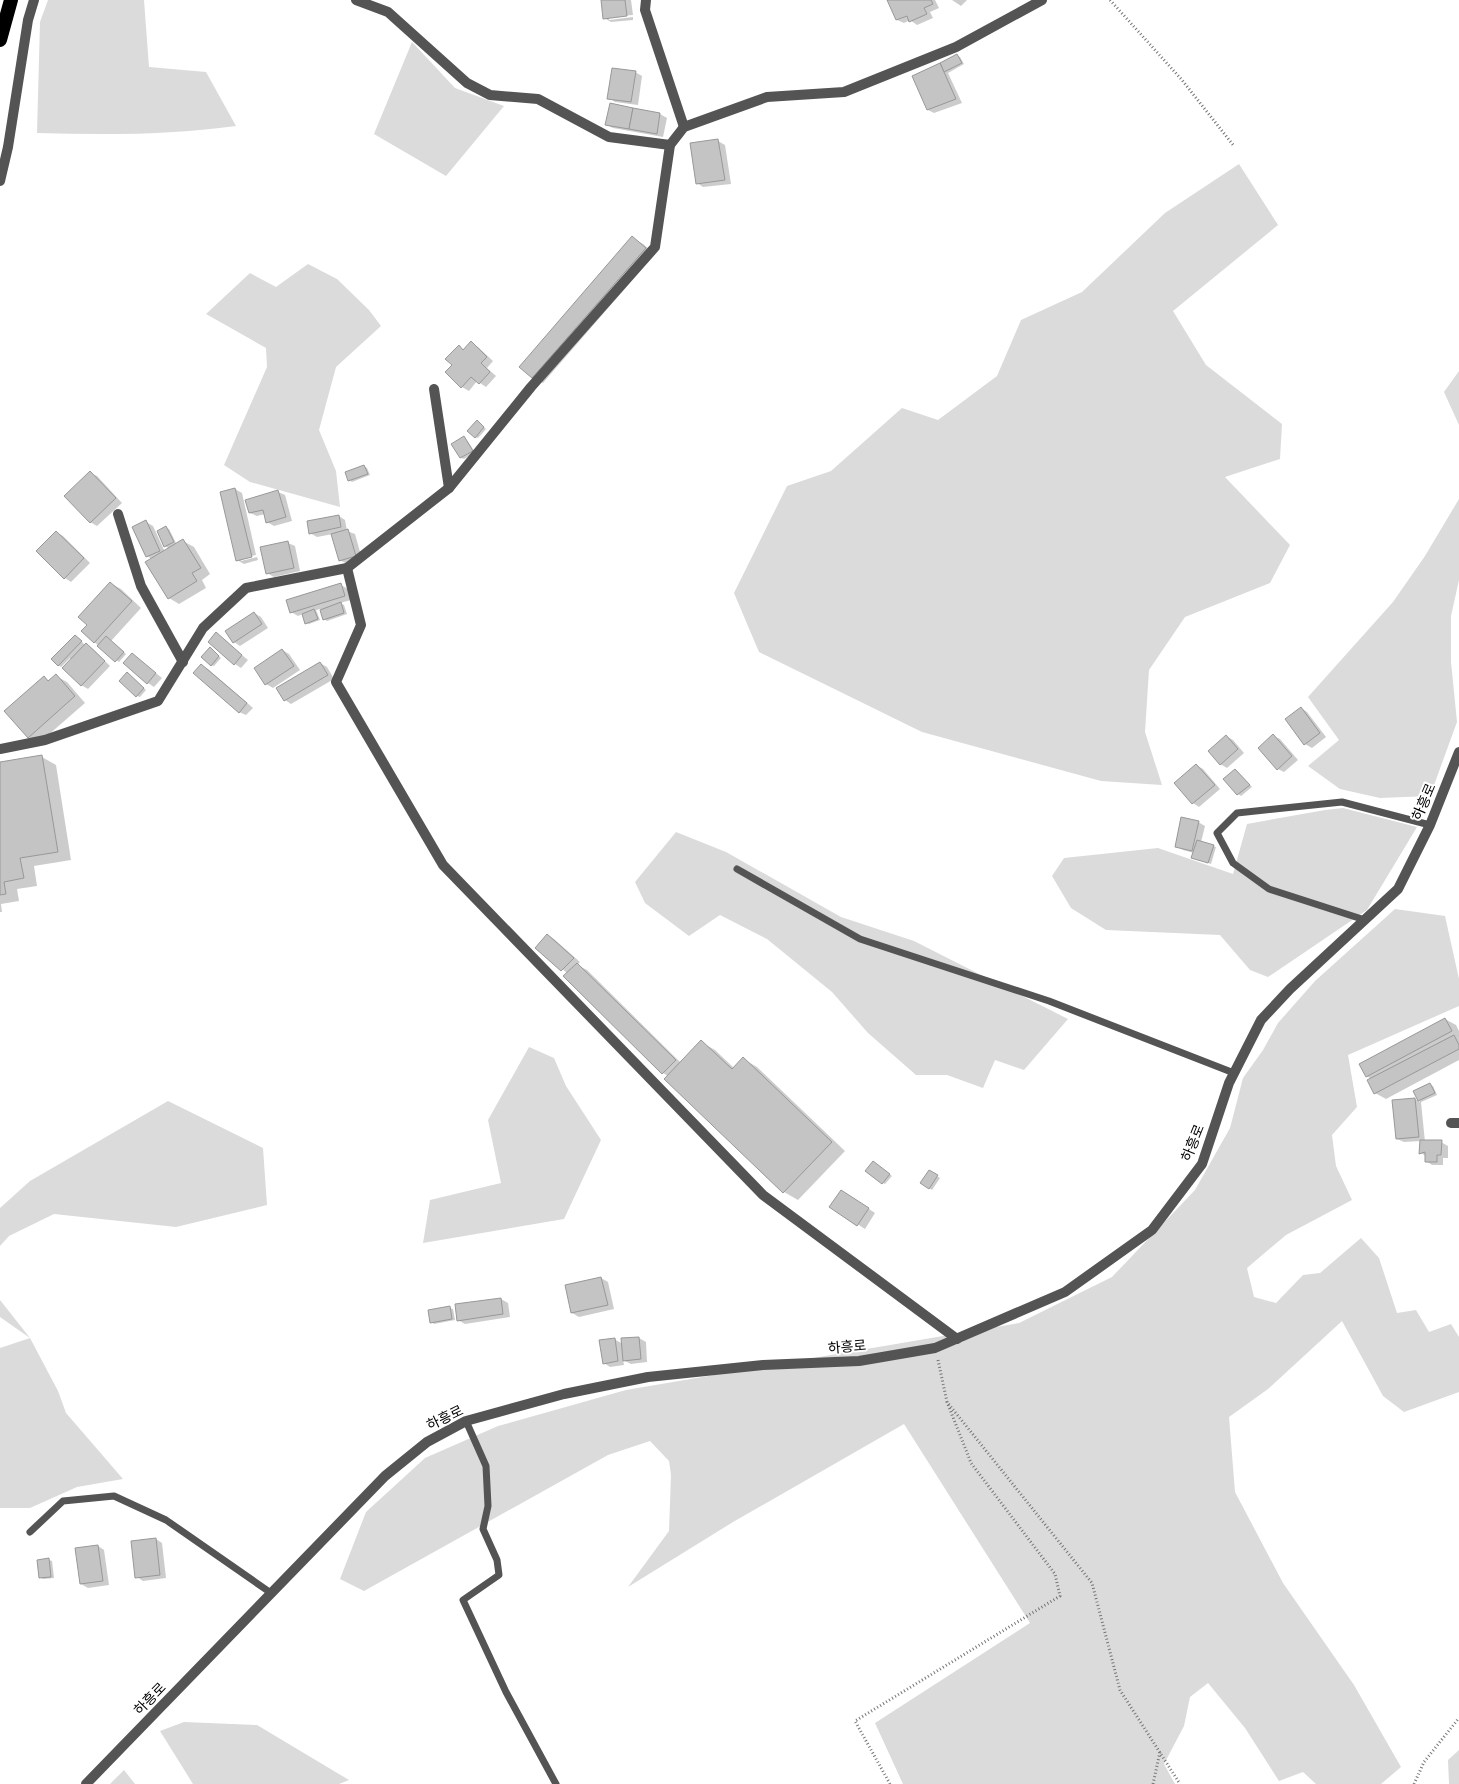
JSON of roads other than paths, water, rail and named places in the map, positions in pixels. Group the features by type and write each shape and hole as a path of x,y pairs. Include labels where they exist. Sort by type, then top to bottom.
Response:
{"highway":[{"path":"0,40 11,0"}],"street":[{"path":"0,181 8,147 28,20 34,0"},
{"path":"356,0 388,12 467,84 490,95 538,99 609,136 670,145"},
{"path":"646,0 645,10 684,127"},
{"path":"0,749 46,740 158,702 203,628 246,588 347,568 449,488 531,388 655,247 670,145 684,127 767,97 844,92 956,47 1042,0"},
{"path":"434,389 449,488"},
{"path":"118,514 141,586 183,662"},
{"path":"347,568 361,625 336,682 443,865 763,1195 957,1338"},
{"name":"하흥로","path":"86,1784 385,1476 427,1442 466,1421 564,1394 648,1377 763,1365 859,1361 935,1348 1065,1292 1152,1230 1202,1164 1229,1083 1261,1020 1290,989 1398,889 1430,825 1459,752"}],"lane":[{"path":"1365,920 1269,889 1234,863 1217,833 1237,813 1342,802 1430,825"},
{"path":"736,869 860,939 1050,1001 1234,1073"},
{"path":"466,1421 486,1466 488,1506 483,1529 496,1560 499,1575 463,1600 506,1692 556,1784"},
{"path":"30,1532 63,1501 114,1496 166,1520 271,1593"}]}
